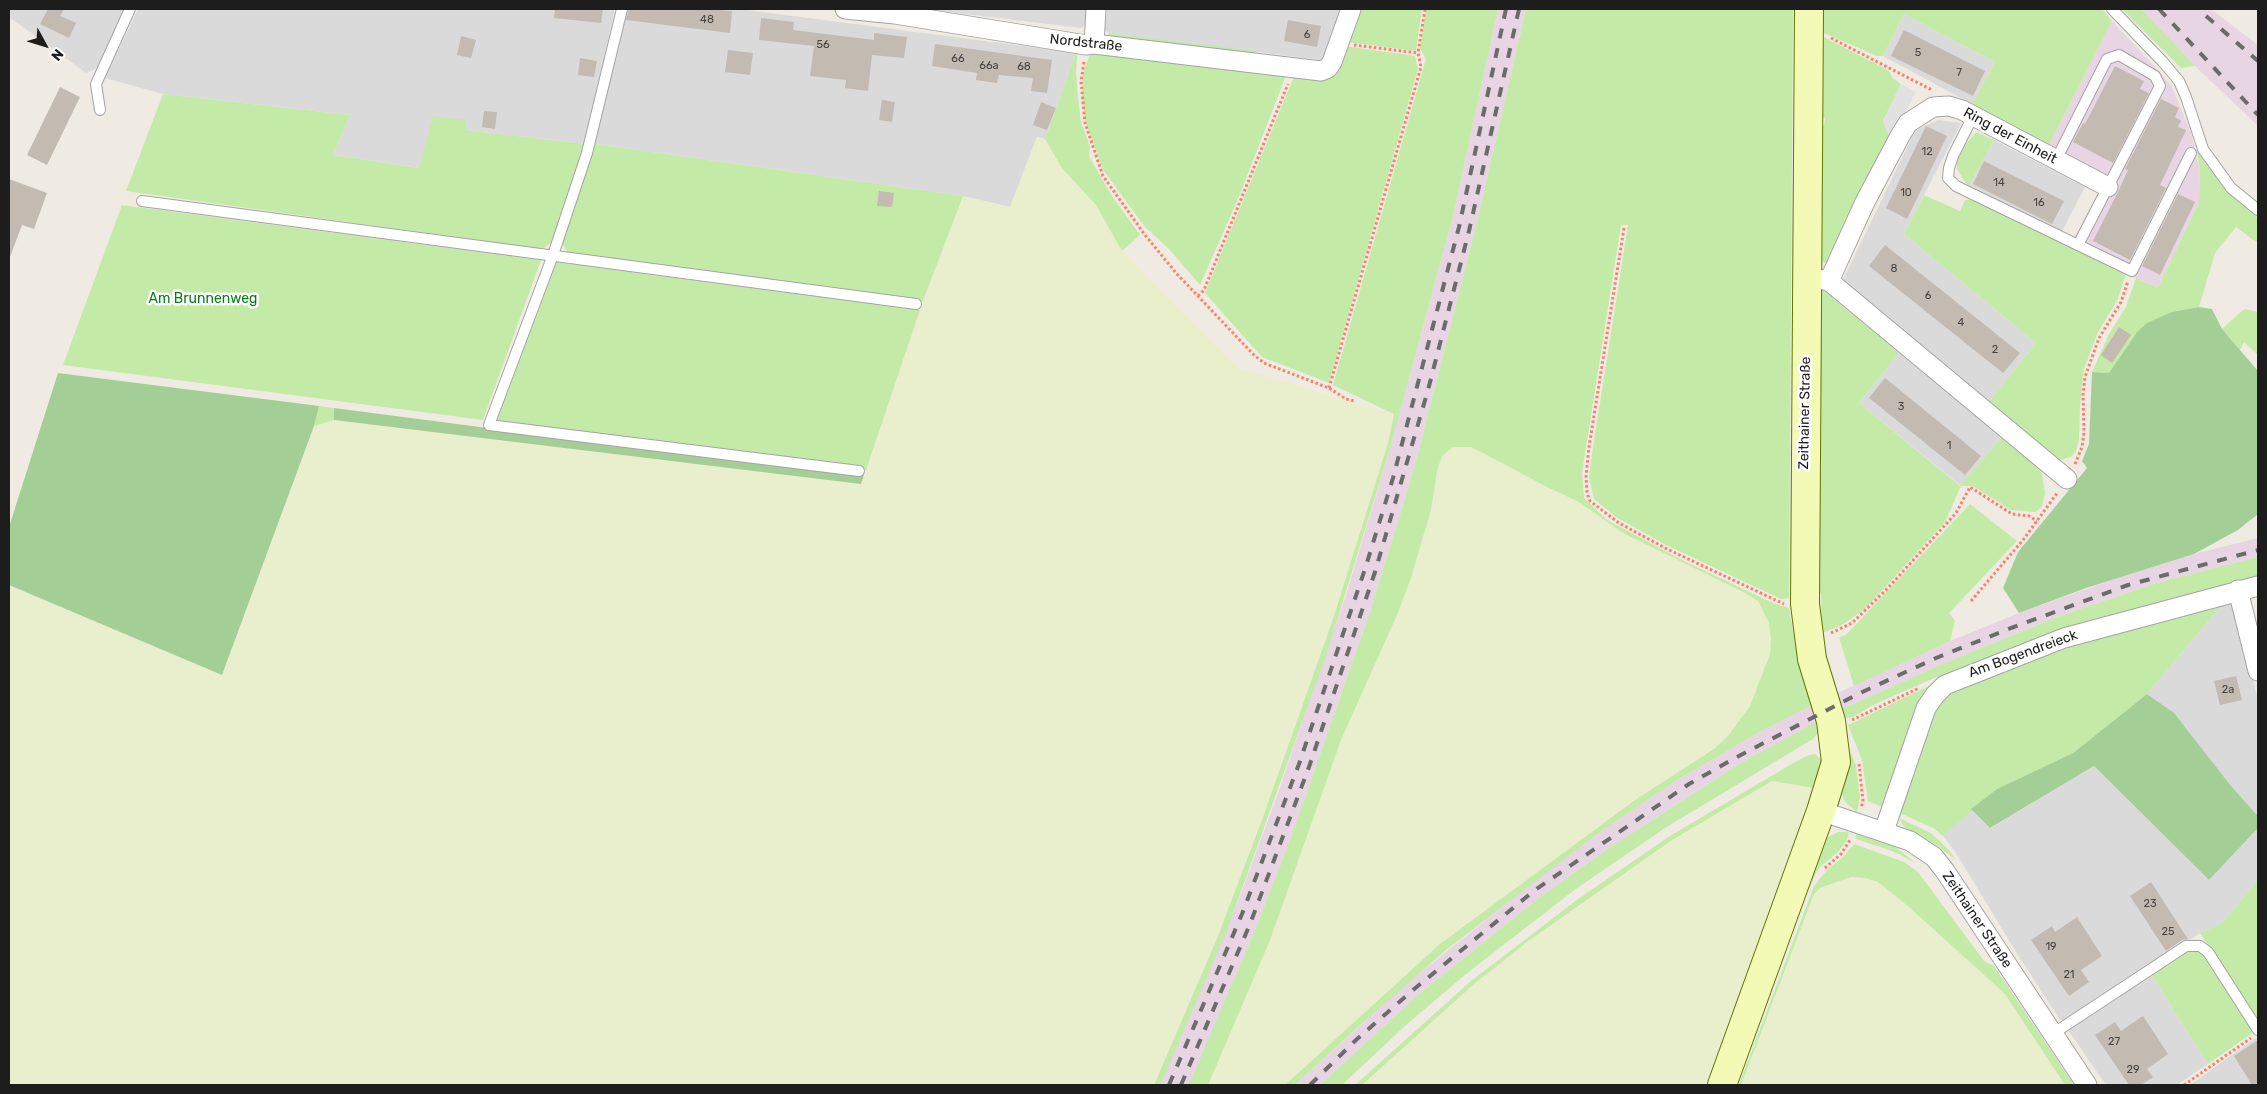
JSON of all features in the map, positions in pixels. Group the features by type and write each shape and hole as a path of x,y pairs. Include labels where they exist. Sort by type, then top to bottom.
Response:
{"street":[{"name":"Nordstraße","path":"846,9 895,11 1090,45 1321,71 1328,68 1332,62 1340,42"},
{"path":"1090,45 1096,9"},
{"path":"1340,42 1351,9"},
{"name":"Zeithainer Straße","path":"1722,1085 1832,780 1836,762 1836,748 1831,720 1812,659 1805,604 1818,280 1809,20"},
{"path":"1932,106 1908,123 1865,202 1818,280 2067,480"},
{"name":"Ring der Einheit","path":"1932,106 1949,106 1962,110 2108,188"},
{"name":"Am Bogendreieck","path":"1884,831 1926,708 1945,685 2064,638 2258,586"},
{"path":"2238,590 2258,670"},
{"name":"Zeithainer Straße","path":"1821,811 1910,841 1934,857 2087,1085"}],"lane":[{"path":"100,110 96,84 130,9"},
{"path":"622,9 591,140 553,255 489,425 859,471"},
{"path":"2112,9 2164,62 2179,81 2203,149 2231,188 2258,210"},
{"path":"2056,160 2107,59 2119,55 2155,76 2160,86 2078,245"},
{"path":"1973,116 1949,168 1948,178 1956,186 2132,271 2190,154"},
{"path":"142,201 916,304"},
{"path":"2054,1034 2186,946 2200,946 2208,952 2258,1032"}],"path":[{"path":"1329,388 1421,67 1418,53 1424,9"},
{"path":"1809,20 1818,32 1938,93 1932,106"},
{"path":"1340,42 1418,53"},
{"path":"1090,45 1081,81 1084,116 1103,176 1145,235 1254,356 1264,363 1329,388 1346,399 1355,401"},
{"path":"1198,296 1204,290 1294,67"},
{"path":"1624,228 1589,447 1586,476 1587,493 1590,501 1619,523 1725,578 1783,604 1805,604"},
{"path":"1971,601 2038,521 2067,480 2075,465 2083,440 2085,377 2099,338 2122,302 2132,271"},
{"path":"1808,636 1824,635 1852,623 1937,536 1956,512 1970,487 2012,514 2029,516 2038,521"},
{"path":"1843,724 1940,679 1945,685"},
{"path":"1823,869 1841,854 1850,841 1857,822 1863,801 1857,758"},
{"path":"2184,1085 2258,1032"}],"shaded area":[{"path":"9,9 125,9 97,68 86,73 9,17"},
{"path":"138,9 615,9 585,144 464,130 465,121 420,168 333,155 350,115 163,94 105,78"},
{"path":"627,9 740,9 1076,53 1045,139 1037,137 1010,207 963,196 595,144"},
{"path":"923,9 1088,9 1087,24 1081,28"},
{"path":"1107,9 1345,9 1328,57 1321,60 1108,33 1105,29"},
{"path":"1498,9 1526,9 1477,222 1416,462 1370,612 1289,843 1202,1058 1189,1085 1160,1085 1237,904 1279,790 1346,595 1391,445 1453,216"},
{"path":"2141,9 2211,9 2258,45 2258,126 2179,51"},
{"path":"1904,14 1995,62 1972,104 1883,56"},
{"path":"2112,21 2172,87 2191,133 2200,171 2199,202 2158,288 2069,247 2105,180 2046,151"},
{"path":"1901,84 1916,92 1891,140 1883,121"},
{"path":"1938,120 1961,123 1904,234 2036,343 1987,404 1841,284 1915,131"},
{"path":"1994,140 2085,187 2060,235 1968,187"},
{"path":"1899,353 2002,437 1961,486 1859,403"},
{"path":"2258,538 2258,557 2160,582 2062,615 1940,665 1842,709 1739,764 1609,848 1540,897 1418,995 1320,1085 1295,1085 1406,984 1531,884 1600,832 1679,779 1756,734 1814,704 1950,641 2019,613 2117,578 2194,554"},
{"path":"2225,601 2236,606 2258,701 2258,816 2147,694"},
{"path":"2094,766 2209,880 2258,828 2258,880 2222,923 2200,933 2068,1021 2060,1020 1956,853 1943,836 1971,809 1991,828"},
{"path":"2151,974 2208,1064 2177,1085 2106,1085 2068,1030"},
{"path":"2256,1038 2258,1042 2258,1085 2190,1085"}],"green space":[{"path":"1358,9 1422,9 1416,51 1347,42"},
{"path":"1426,9 1498,9 1453,216 1391,445 1326,656 1226,933 1164,1077 1160,1085 1154,1085 1218,936 1263,817 1333,619 1388,443 1394,414 1333,385 1426,59 1420,48"},
{"path":"1526,9 1793,9 1789,598 1781,599 1666,545 1616,517 1594,499 1589,477 1628,225 1621,225 1582,473 1584,498 1607,520 1686,562 1773,603 1789,608 1796,649 1814,704 1756,734 1679,779 1600,832 1446,950 1295,1085 1285,1085 1440,944 1635,800 1714,749 1728,736 1750,706 1770,654 1769,623 1758,601 1623,533 1579,502 1485,454 1471,447 1453,447 1442,456 1437,471 1431,510 1411,578 1397,615 1341,740 1270,940 1208,1085 1189,1085 1253,935 1289,843 1370,612 1416,462 1477,222"},
{"path":"1819,9 2102,9 2112,21 2046,151 1977,113 1972,104 1995,62 1904,14 1883,56 1877,56 1824,33 1819,27"},
{"path":"2122,9 2141,9 2195,66 2181,68"},
{"path":"1108,33 1257,51 1254,56 1108,36"},
{"path":"1818,34 1888,70 1893,78 1901,84 1883,121 1891,140 1831,263 1825,263 1819,258 1817,128 1824,125 1825,118 1817,118"},
{"path":"1344,46 1415,56 1418,69 1329,383 1262,357 1205,293 1295,74 1326,77"},
{"path":"1091,51 1287,73 1238,199 1200,285 1168,248 1145,227 1103,170 1085,120 1082,97 1083,73"},
{"path":"1076,53 1081,122 1090,146 1089,156 1112,196 1140,235 1122,251 1096,205 1062,168 1045,139"},
{"path":"163,94 350,115 333,155 419,168 433,116 465,120 465,130 585,144 551,243 542,249 126,191"},
{"path":"1976,132 1994,140 1968,187 1957,169 1957,160 1963,147"},
{"path":"1037,137 1045,139 1052,152 1096,205 1122,251 1238,368 1394,414 1388,443 1333,619 1263,817 1218,936 1154,1085 9,1085 9,585 222,675 314,426 334,420 861,483 920,310 963,196 1010,207"},
{"path":"595,144 963,196 923,301 567,252 562,243"},
{"path":"2197,151 2231,195 2258,218 2258,239 2256,242 2236,227 2215,253 2199,307 2172,312 2137,332 2109,373 2092,372 2109,334 2126,307 2136,278 2158,288 2199,202 2200,171"},
{"path":"1924,195 1960,211 1965,200 1973,200 2126,273 2118,299 2098,332 2084,369 2079,440 2076,451 2070,457 2061,460 2052,459 1987,404 2036,343 1904,234"},
{"name":"Am Brunnenweg","path":"122,205 541,260 483,420 63,365"},
{"path":"555,262 920,310 866,470 495,422"},
{"path":"1823,290 1899,353 1859,403 1960,486 2002,437 2036,463 2042,474 2045,493 2042,506 2036,512 2011,510 1973,486 1961,486 1945,522 1878,595 1862,611 1842,625 1822,633 1821,593 1813,593 1815,301"},
{"path":"2199,307 2212,309 2222,329 2258,371 2258,514 2238,530 2194,554 2086,588 2019,613 2003,588 2018,552 2087,468 2082,461 2089,444 2092,372 2109,373 2137,332 2147,323 2172,312"},
{"path":"2244,309 2258,312 2258,355 2244,342 2240,350 2222,329"},
{"path":"58,373 319,406 314,426 222,675 9,585 9,527"},
{"path":"319,406 334,408 334,420 314,426"},
{"path":"334,408 864,475 861,484 334,420"},
{"path":"1453,447 1471,447 1485,454 1579,502 1623,533 1758,601 1769,623 1771,640 1770,654 1764,673 1750,706 1741,721 1714,749 1635,800 1440,944 1285,1085 1208,1085 1341,740 1397,615 1411,578 1431,510 1437,471 1442,456"},
{"path":"1970,504 2017,541 1949,613 1955,621 1950,641 1854,686 1839,637 1846,635"},
{"path":"2258,557 2258,579 2060,631 1932,679 1875,704 1853,717 1847,718 1842,709 1940,665 2062,615 2160,582"},
{"path":"2225,601 2147,694 2073,753 1997,789 1943,836 1933,828 1900,813 1935,710 1946,697 1960,687 2066,644"},
{"path":"1935,683 1885,808 1868,801 1862,760 1848,725"},
{"path":"2147,694 2174,713 2231,786 2258,816 2258,828 2209,880 2094,766 1990,828 1971,809 1997,789 2073,753"},
{"path":"1818,721 1820,730 1813,739 1665,828 1573,891 1466,974 1406,1025 1342,1085 1320,1085 1418,995 1540,897 1609,848 1739,764"},
{"path":"1847,743 1856,766 1860,797 1857,812 1845,802 1840,788"},
{"path":"1815,754 1824,762 1715,1085 1707,1085 1814,788 1772,781 1672,840 1527,942 1474,984 1362,1085 1355,1085 1471,981 1578,899 1670,836 1795,762"},
{"path":"1772,781 1814,788 1707,1085 1362,1085 1474,984 1527,942 1672,840"},
{"path":"1899,818 1931,833 1949,850 1956,860 1939,847 1904,827"},
{"path":"1838,832 1849,832 1847,840 1838,852 1821,866 1816,873 1797,915 1824,839"},
{"path":"1856,834 1894,846 1916,863 1892,851 1856,839"},
{"path":"1854,844 1904,862 1918,872 1984,961 1994,966 2074,1085 2065,1085 2005,994 1909,907 1878,882 1865,878 1851,877 1820,888 1814,894 1741,1085 1739,1085 1814,886 1827,870 1843,857"},
{"path":"1851,877 1865,878 1878,882 1909,907 2005,994 2065,1085 1741,1085 1814,894 1820,888"},
{"path":"2258,880 2258,1021 2200,933 2222,923"},
{"path":"2189,950 2196,950 2204,954 2254,1032 2208,1064 2151,974"}],"building":[{"path":"48,9 64,9 60,16 76,23 69,38 40,24"},
{"path":"555,9 603,9 601,23 554,18"},
{"path":"629,9 707,9 732,11 730,33 626,20"},
{"path":"761,18 794,22 793,30 874,40 874,33 907,37 904,58 872,55 868,91 845,88 846,80 810,76 814,46 759,40"},
{"path":"1288,20 1321,26 1317,47 1284,41"},
{"path":"1904,30 1985,71 1973,96 1891,56"},
{"path":"461,36 476,40 471,58 457,55"},
{"path":"935,44 1052,60 1047,93 1031,91 1033,78 999,75 997,83 976,80 977,73 932,66"},
{"path":"728,50 753,53 750,75 725,72"},
{"path":"580,58 597,61 594,77 578,75"},
{"path":"2115,66 2144,81 2140,89 2149,93 2113,163 2073,142 2083,123 2085,124"},
{"path":"60,87 80,97 47,165 27,155"},
{"path":"2161,99 2179,108 2175,117 2181,121 2178,127 2186,130 2160,185 2166,188 2130,260 2093,241 2128,170 2125,169"},
{"path":"882,100 895,102 892,122 879,120"},
{"path":"1041,102 1056,108 1047,130 1033,125"},
{"path":"484,111 497,112 495,129 482,127"},
{"path":"1926,126 1947,136 1907,219 1886,208"},
{"path":"1984,161 2064,201 2052,224 1973,184"},
{"path":"9,179 47,193 34,229 22,225 10,257 9,256"},
{"path":"879,191 894,193 892,207 877,206"},
{"path":"2178,194 2195,202 2160,275 2142,266"},
{"path":"1885,245 2020,353 2003,373 1869,266"},
{"path":"2119,327 2131,335 2112,363 2101,355"},
{"path":"1885,378 1981,456 1965,475 1869,398"},
{"path":"2236,676 2242,700 2220,705 2214,681"},
{"path":"2151,882 2188,939 2182,940 2166,951 2130,896"},
{"path":"2077,917 2102,956 2081,970 2089,982 2069,996 2031,940 2052,926 2055,932"},
{"path":"2143,1016 2168,1054 2147,1069 2153,1077 2141,1085 2129,1085 2095,1035 2115,1022 2121,1031"},
{"path":"2258,1040 2258,1085 2252,1085 2234,1056"}],"railway":[{"path":"1169,1085 1242,914 1299,764 1365,569 1393,478 1459,227 1506,9"},
{"path":"1181,1085 1250,924 1309,767 1375,572 1428,390 1469,231 1519,9"},
{"path":"2159,9 2258,115"},
{"path":"2206,16 2258,61"},
{"path":"1310,1085 1356,1040 1413,990 1535,890 1689,784 1735,758 1858,694 1936,658 2011,628 2128,585 2258,550"}]}
